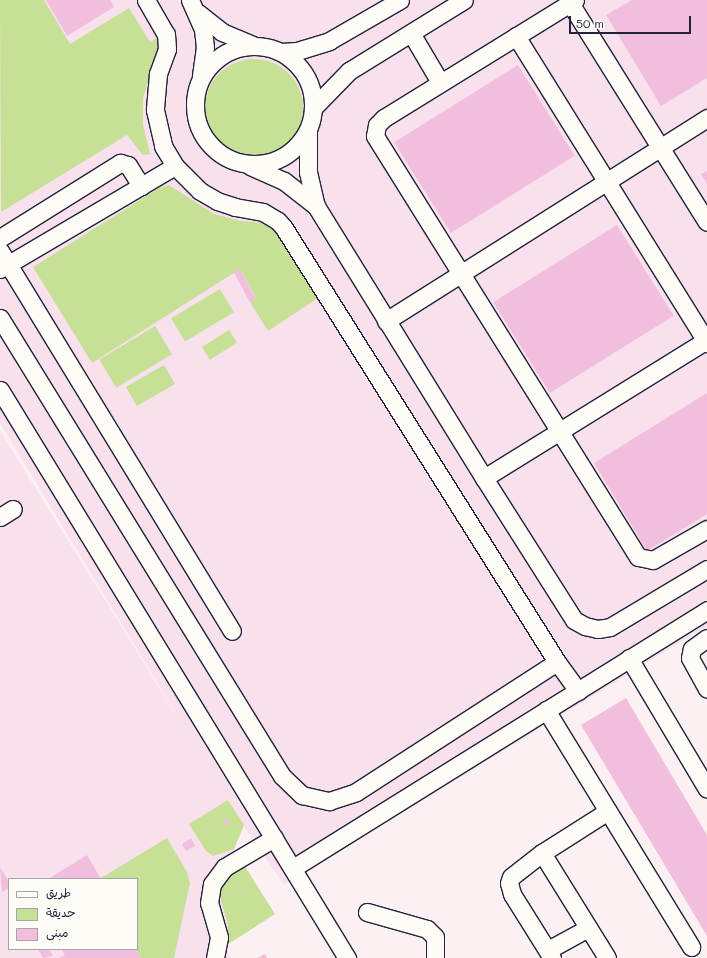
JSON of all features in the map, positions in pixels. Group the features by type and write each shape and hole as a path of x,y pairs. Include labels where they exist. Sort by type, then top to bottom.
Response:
{"street":[{"path":"146,0 166,34 168,41 157,80 155,110 161,140 175,166 200,191 217,201 235,208 263,212 278,221 284,228 557,662 578,691"},
{"path":"194,6 222,32 252,45 281,52 297,51 329,42 400,0"},
{"path":"313,108 349,71 464,0"},
{"path":"707,222 660,147 573,1 440,82 380,121 375,136 638,557 653,560 707,529"},
{"path":"194,6 205,47 194,103 197,125 208,144 225,158 284,181 316,206"},
{"path":"411,33 440,82"},
{"path":"484,478 707,342 605,182 516,36"},
{"path":"199,81 208,67 220,56 252,45"},
{"path":"281,52 295,62 305,75 312,91 313,108 308,130 308,172 316,206 566,610 574,620 585,626 598,629 610,627 707,569"},
{"path":"386,321 707,118"},
{"path":"246,165 276,161 289,153 308,130"},
{"path":"0,238 120,163 128,165 141,186"},
{"path":"175,166 3,261 232,631"},
{"path":"0,318 282,776 302,795 329,801 356,792 557,662"},
{"path":"0,390 347,958"},
{"path":"293,868 707,610"},
{"path":"707,638 692,649 690,658 707,689"},
{"path":"629,658 707,788"},
{"path":"546,710 690,947"},
{"path":"588,928 550,954 512,894 509,883 515,872 608,811"},
{"path":"215,958 219,937 209,903 212,884 225,867 274,838"},
{"path":"542,853 607,958"},
{"path":"367,912 426,929 435,937 435,958"}],"shaded area":[{"path":"0,0 707,0 707,626 284,885 244,826 234,849 275,914 225,946 231,958 0,958 0,431 193,742 0,423"}],"green space":[{"path":"0,0 44,0 70,44 129,8 150,42 158,37 161,41 143,98 143,125 150,154 143,155 127,135 1,212"},
{"path":"254,59 273,63 289,73 299,89 303,108 299,127 289,143 273,153 254,157 235,153 219,143 209,127 205,108 209,89 219,73 235,63"},
{"path":"169,185 214,214 241,221 268,223 274,229 318,298 268,331 250,302 256,298 240,269 92,363 33,267 159,188"},
{"path":"220,289 234,312 185,342 171,318"},
{"path":"155,326 172,354 116,388 99,359"},
{"path":"229,330 237,343 210,360 202,347"},
{"path":"164,365 175,384 137,406 126,387"},
{"path":"228,800 244,825 234,849 213,856 206,851 189,824"},
{"path":"167,838 187,872 190,883 174,958 141,958 136,950 138,950 138,878 101,878"},
{"path":"242,862 275,914 225,946 228,925 219,893 224,879"}],"building":[{"path":"46,0 110,0 114,7 67,36"},
{"path":"632,0 707,0 707,78 661,106 606,15"},
{"path":"518,65 575,156 451,233 394,142"},
{"path":"707,171 707,184 701,174"},
{"path":"617,225 674,316 550,393 493,302"},
{"path":"240,269 256,299 250,302 234,272"},
{"path":"707,393 707,514 647,551 594,463"},
{"path":"626,698 707,835 707,936 581,725"},
{"path":"225,819 230,822 227,825 223,822"},
{"path":"191,838 195,846 186,851 182,844"},
{"path":"87,855 100,878 50,878"},
{"path":"0,867 8,880 8,889 2,892"},
{"path":"39,950 50,950 53,956 43,958"},
{"path":"62,950 136,950 141,958 59,958 65,955"},
{"path":"265,954 267,958 257,958"}]}
